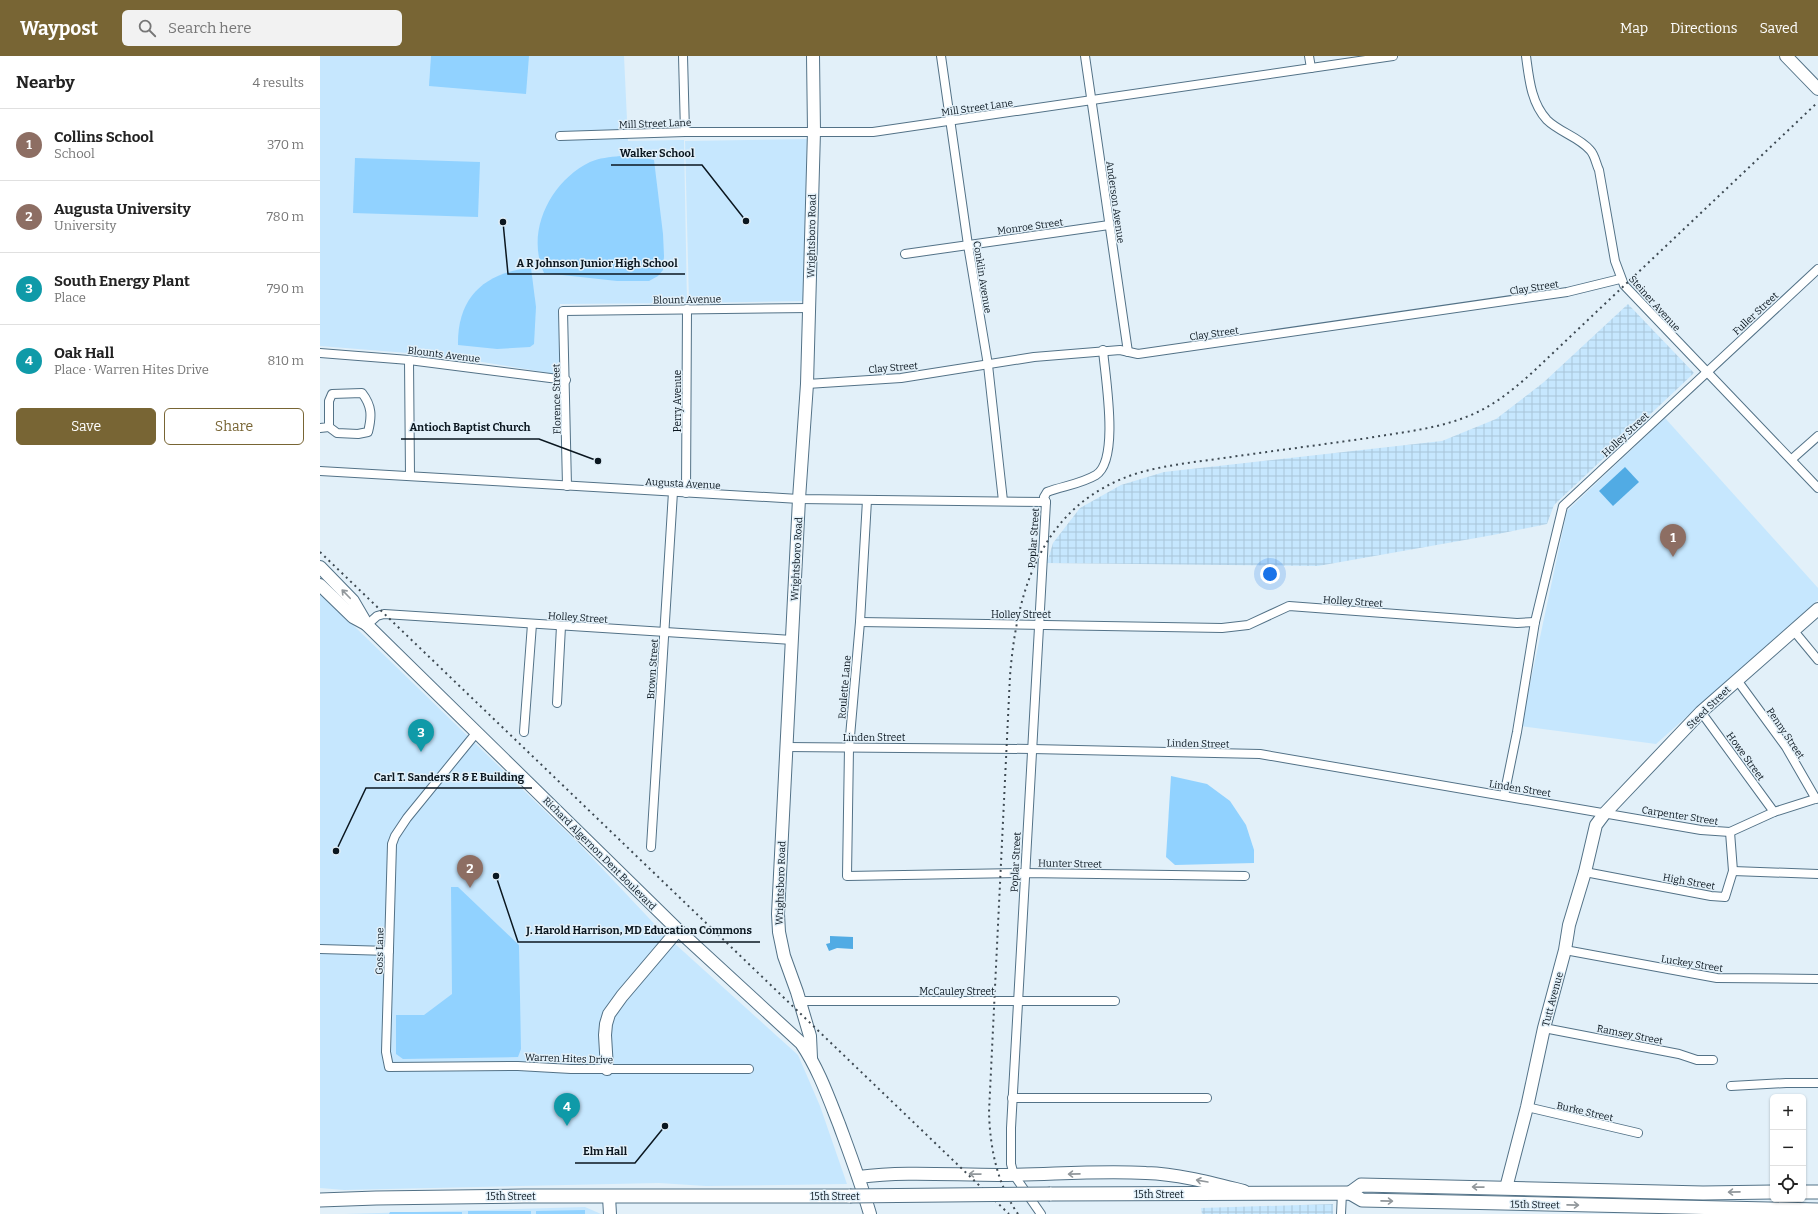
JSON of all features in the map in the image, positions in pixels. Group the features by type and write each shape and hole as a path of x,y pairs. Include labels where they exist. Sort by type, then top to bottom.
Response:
{"main road":[{"name":"15th Street","path":"1346,1193 1361,1185 1696,1192 1770,1192"},
{"path":"1806,1192 1818,1192"},
{"name":"15th Street","path":"320,1200 376,1198 1346,1193 1362,1200 1818,1210"}],"street":[{"path":"683,56 685,132"},
{"name":"Wrightsboro Road","path":"812,56 814,131 810,308 778,920 784,956 800,1001 810,1036 812,1061 828,1094 859,1177 870,1214"},
{"name":"Conklin Avenue","path":"941,56 968,245 988,365 1003,501"},
{"name":"Anderson Avenue","path":"1085,56 1128,352"},
{"path":"1309,56 1311,68"},
{"name":"Mill Street Lane","path":"560,136 685,132 873,132 1393,56"},
{"name":"Steiner Avenue","path":"1526,56 1531,89 1542,113 1555,127 1591,151 1595,160 1615,261 1620,279 1624,286 1818,488"},
{"path":"1786,56 1818,89"},
{"name":"Monroe Street","path":"905,254 1109,225"},
{"name":"Fuller Street","path":"1707,373 1818,269"},
{"name":"Clay Street","path":"807,384 901,378 1034,357 1103,350 1138,354 1525,299 1567,292 1620,279"},
{"name":"Blount Avenue","path":"564,311 810,308"},
{"name":"Perry Avenue","path":"686,493 687,309"},
{"name":"Florence Street","path":"564,311 567,486"},
{"path":"1046,502 1044,497 1047,492 1076,484 1097,474 1108,453 1110,435 1103,350"},
{"name":"Blounts Avenue","path":"320,353 409,360 566,380"},
{"path":"409,360 410,476"},
{"name":"Holley Street","path":"860,622 1222,628 1248,625 1289,606 1516,623 1535,622 1562,506 1707,373"},
{"path":"320,428 329,427 337,433 358,434 368,432 371,419 369,402 362,393 332,394 329,401 329,427"},
{"path":"1792,460 1818,436"},
{"name":"Augusta Avenue","path":"320,471 799,500 1046,502"},
{"name":"Brown Street","path":"651,847 673,492"},
{"name":"Roulette Lane","path":"847,876 849,748 860,622 867,500"},
{"name":"Poplar Street","path":"1041,1214 1014,1175 1011,1164 1012,1098 1046,502"},
{"path":"320,567 353,601 367,625"},
{"path":"320,585 353,617 367,625"},
{"name":"Steed Street","path":"1605,812 1702,712 1818,609"},
{"name":"Holley Street","path":"367,625 377,616 384,614 792,640"},
{"path":"1504,796 1517,732 1535,622"},
{"path":"524,732 532,624"},
{"name":"Richard Algernon Dent Boulevard","path":"367,625 678,930 801,1043 812,1061"},
{"path":"557,703 561,626"},
{"path":"1794,631 1818,660"},
{"name":"Penny Street","path":"1737,680 1786,746 1817,798"},
{"name":"Howe Street","path":"1702,712 1774,812"},
{"name":"Goss Lane","path":"389,1067 386,1052 388,951 392,853 395,836 407,818 477,732"},
{"name":"Linden Street","path":"786,747 1032,748 1260,754 1605,812"},
{"name":"Carpenter Street","path":"1605,812 1701,830 1730,832 1774,812 1817,798"},
{"name":"Tutt Avenue","path":"1506,1188 1527,1108 1544,1028 1565,950 1569,925 1585,872 1596,825 1605,812"},
{"name":"High Street","path":"1585,872 1711,896 1725,897 1732,871 1730,832"},
{"path":"1732,871 1818,874"},
{"name":"Hunter Street","path":"847,876 1024,873 1245,876"},
{"path":"607,1069 604,1035 609,1014 622,996 678,930"},
{"path":"320,949 388,951"},
{"name":"Luckey Street","path":"1565,950 1717,978 1818,979"},
{"name":"McCauley Street","path":"800,1001 1115,1001"},
{"name":"Ramsey Street","path":"1544,1028 1679,1054 1698,1060 1713,1060"},
{"name":"Warren Hites Drive","path":"389,1067 518,1066 607,1069 749,1069"},
{"path":"1731,1086 1786,1082 1818,1083"},
{"path":"1012,1098 1207,1098"},
{"name":"Burke Street","path":"1527,1108 1638,1133"},
{"path":"859,1177 877,1174 928,1173 1014,1175 1145,1173 1212,1182 1253,1193"},
{"path":"1341,1214 1346,1193"},
{"path":"609,1197 610,1214"}],"shaded area":[{"path":"320,56 624,56 628,141 684,140 687,303 560,304 562,375 445,356 320,346"},
{"path":"431,56 529,56 526,94 429,86"},
{"path":"807,139 803,301 689,303 685,141"},
{"path":"620,156 640,157 654,160 663,234 663,270 658,276 649,281 617,281 544,273 539,257 538,241 540,224 545,209 553,194 564,181 590,162"},
{"path":"355,158 480,162 478,217 353,213"},
{"path":"531,268 536,307 534,344 530,347 497,349 458,345 459,328 463,313 477,290 487,281 500,275 515,270"},
{"path":"1628,304 1694,373 1554,505 1547,524 1318,566 1047,563 1053,543 1080,508 1121,485 1164,472 1442,441 1496,419 1544,382"},
{"path":"1665,418 1818,588 1818,600 1656,744 1521,726 1567,511"},
{"path":"1625,467 1639,482 1613,506 1599,491"},
{"path":"320,593 578,843 663,933 798,1055 820,1106 847,1184 706,1186 659,1183 344,1190 320,1188"},
{"path":"1171,776 1207,784 1230,801 1246,825 1254,850 1254,863 1175,865 1166,857"},
{"path":"451,887 458,887 519,945 521,1049 518,1057 403,1059 396,1054 396,1015 424,1015 452,994"},
{"path":"830,936 853,937 853,949 837,948 829,951 826,944 830,943"},
{"path":"1333,1204 1333,1214 1202,1214 1201,1208"},
{"path":"585,1207 601,1214 344,1214"},
{"path":"585,1210 585,1214 536,1214 536,1211"},
{"path":"468,1211 531,1211 531,1214 468,1214"},
{"path":"390,1212 462,1212 462,1214 389,1214"}],"railway":[{"path":"1018,1214 1005,1190 996,1165 991,1139 989,1112 1010,676 1020,611 1029,581 1041,552 1058,527 1079,505 1106,487 1138,473 1181,464 1420,430 1459,420 1480,411 1512,390 1534,371 1818,102"},
{"path":"320,552 1009,1214"}],"place":[{"name":"Walker School","path":"746,221"},
{"name":"A R Johnson Junior High School","path":"503,222"},
{"name":"Antioch Baptist Church","path":"598,461"},
{"name":"Collins School","path":"1673,557"},
{"name":"South Energy Plant","path":"421,752"},
{"name":"Carl T. Sanders R & E Building","path":"336,851"},
{"name":"J. Harold Harrison, MD Education Commons","path":"496,876"},
{"name":"Augusta University","path":"470,888"},
{"name":"Oak Hall","path":"567,1126"},
{"name":"Elm Hall","path":"665,1126"}]}
